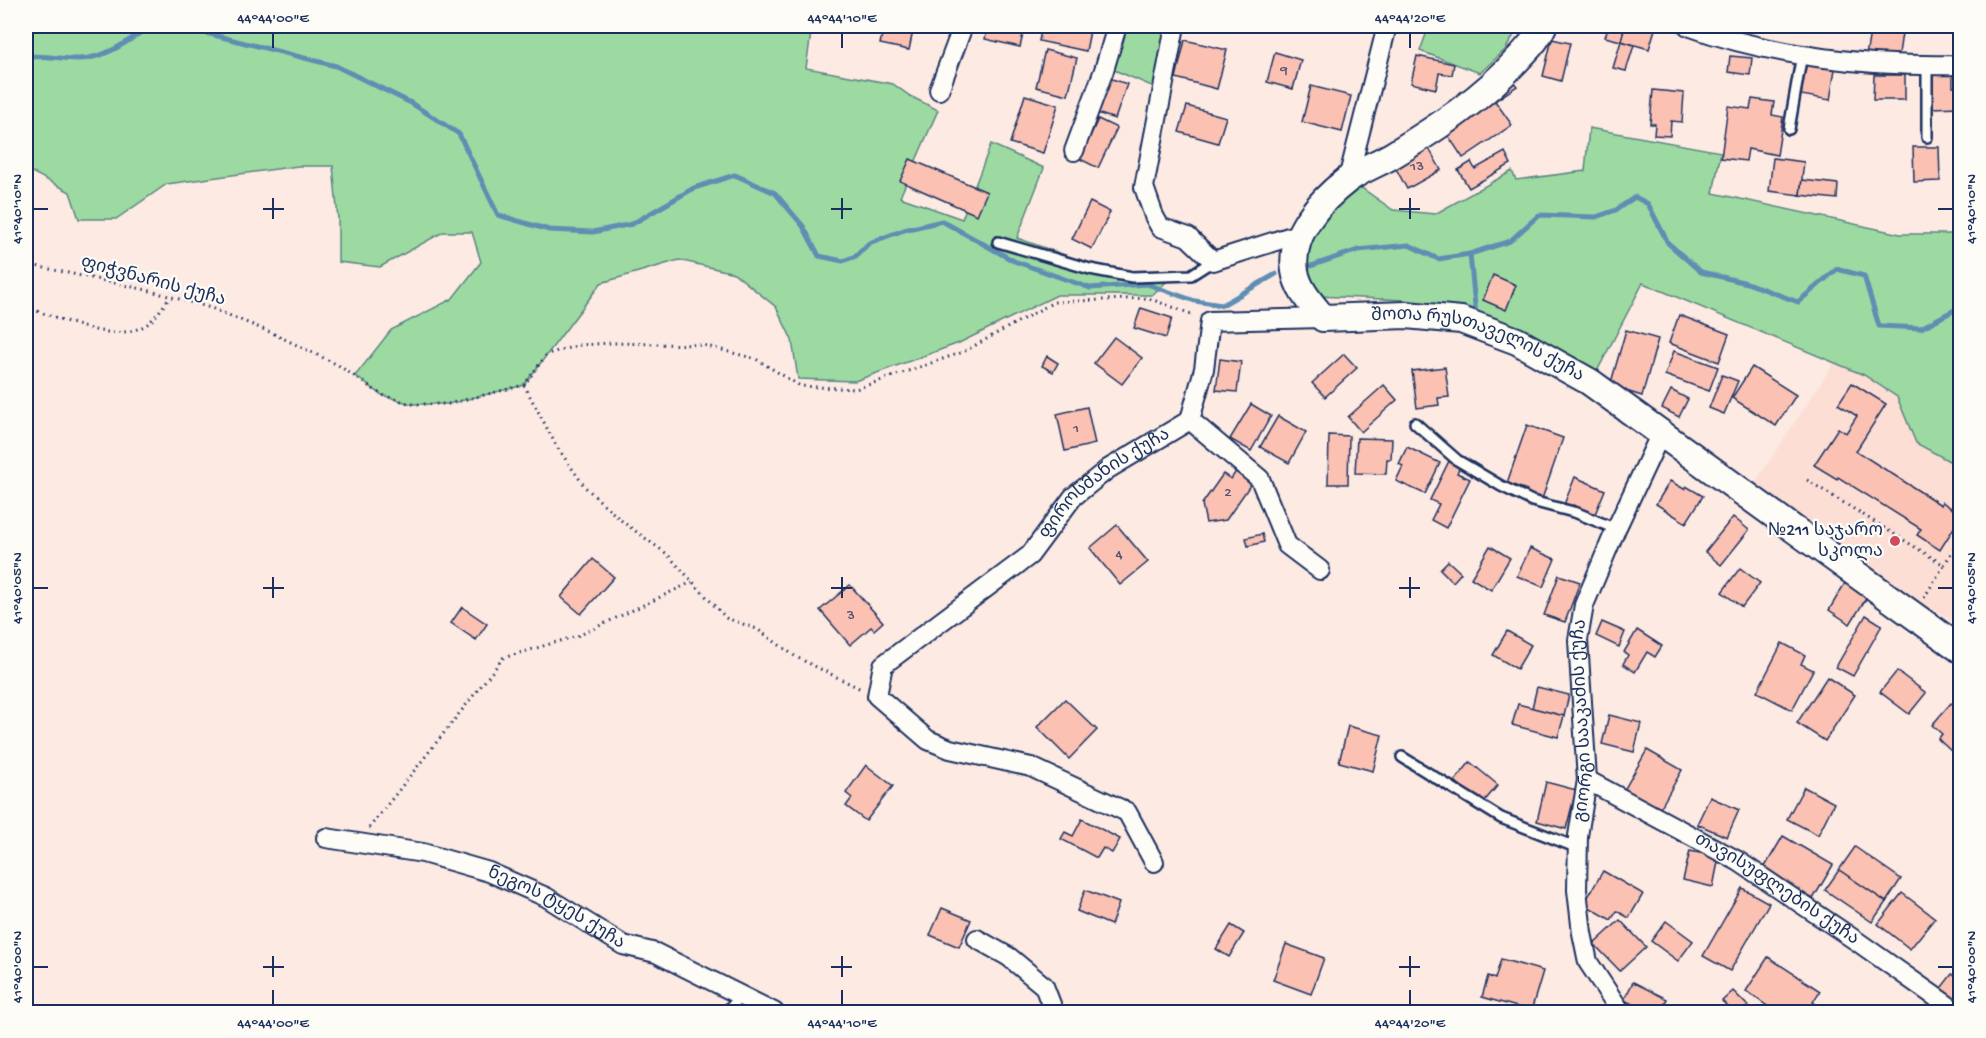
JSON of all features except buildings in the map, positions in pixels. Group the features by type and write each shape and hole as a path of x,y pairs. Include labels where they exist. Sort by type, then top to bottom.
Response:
{"street":[{"path":"939,90 963,26"},
{"path":"1074,151 1104,70 1117,26"},
{"path":"1175,26 1144,187 1160,227 1188,237 1213,261 1301,233"},
{"path":"1348,179 1387,26"},
{"path":"1323,318 1300,288 1295,271 1295,252 1301,233 1314,210 1348,179 1390,156 1479,97 1524,53 1539,36 1543,26"},
{"path":"1688,26 1724,39 1857,62 1927,66 1960,65"},
{"name":"შოთა რუსთაველის ქუჩა","path":"1323,318 1406,315 1461,320 1517,341 1590,382 1960,650"},
{"path":"1210,321 1323,318"},
{"name":"ფიროსმანის ქუჩა","path":"877,696 883,665 1030,555 1073,497 1108,469 1190,420 1204,369 1210,321"},
{"path":"1190,420 1260,479 1287,545 1320,570"},
{"name":"გიორგი სააკაძის ქუჩა","path":"1621,1012 1588,963 1577,890 1578,836 1587,780 1578,640 1584,605 1616,529 1661,433"},
{"path":"877,696 928,740 950,749 1031,767 1127,812 1154,862"},
{"name":"თავისუფლების ქუჩა","path":"1587,780 1738,861 1957,1012"},
{"name":"ნეგოს ტყეს ქუჩა","path":"326,837 423,853 489,872 546,897 623,945 656,953 774,1012"},
{"path":"977,939 1009,957 1044,987 1054,1012"}],"lane":[{"path":"1788,129 1802,54"},
{"path":"1927,66 1927,137"},
{"path":"998,242 1090,269 1132,277 1191,275 1213,261"},
{"path":"1415,423 1457,460 1501,486 1532,501 1577,513 1616,529"},
{"path":"1402,757 1502,818 1578,848"},
{"path":"726,1012 741,996"}],"path":[{"name":"ფიჭვნარის ქუჩა","path":"26,264 211,308 270,332 338,365 382,396 411,404 448,404 524,385"},
{"path":"26,308 99,332 132,331 148,324 170,297"},
{"path":"877,696 796,657 757,629 726,618 667,554 623,522 585,487 557,447 524,385 547,354 580,345 654,343 702,345 756,359 800,386 856,389 963,352 1054,302 1148,298 1210,321"},
{"path":"1807,480 1944,565"},
{"path":"1914,615 1960,539"},
{"path":"357,842 503,658 580,635 692,582"}],"shaded area":[{"name":"№211 საჯარო სკოლა","path":"1834,363 1864,375 1897,397 1916,443 1960,467 1960,625 1908,595 1752,487"}],"green space":[{"path":"26,26 812,26 806,68 893,84 910,96 938,110 900,197 962,219 991,144 1044,168 1017,238 1107,270 1143,274 1177,272 1152,295 1057,295 959,343 855,381 798,379 792,340 776,307 734,273 679,260 601,283 524,385 448,404 411,404 382,395 355,376 391,330 452,299 481,262 472,232 443,232 380,267 338,262 338,219 333,166 298,166 167,184 116,219 79,219 70,192 30,171 26,173"},
{"path":"1125,26 1169,26 1154,87 1112,69"},
{"path":"1429,26 1499,26 1517,30 1505,50 1480,73 1420,51"},
{"path":"1589,128 1721,152 1713,193 1900,234 1960,234 1960,467 1916,443 1897,397 1864,375 1643,283 1594,377 1465,316 1405,300 1317,296 1302,282 1305,231 1356,184 1393,210 1435,214 1512,171 1516,180 1585,171"}],"waterway":[{"path":"26,56 78,59 98,56 116,48 150,26"},
{"path":"178,26 336,66 411,103 459,134 498,215 549,230 593,232 632,224 694,188 735,175 775,193 803,226 819,256 843,261 856,256 869,243 904,230 942,221 1014,261 1090,288 1147,284 1195,301 1222,305 1276,274"},
{"path":"1305,268 1358,250 1409,245 1438,259 1470,254 1510,241 1539,215 1596,217 1616,210 1635,197 1648,204 1668,243 1701,272 1747,283 1798,302 1837,269 1864,276 1879,326 1921,328 1960,307"},
{"path":"1470,254 1476,316"}],"place":[{"name":"№211 საჯარო სკოლა","path":"1895,541"}]}
